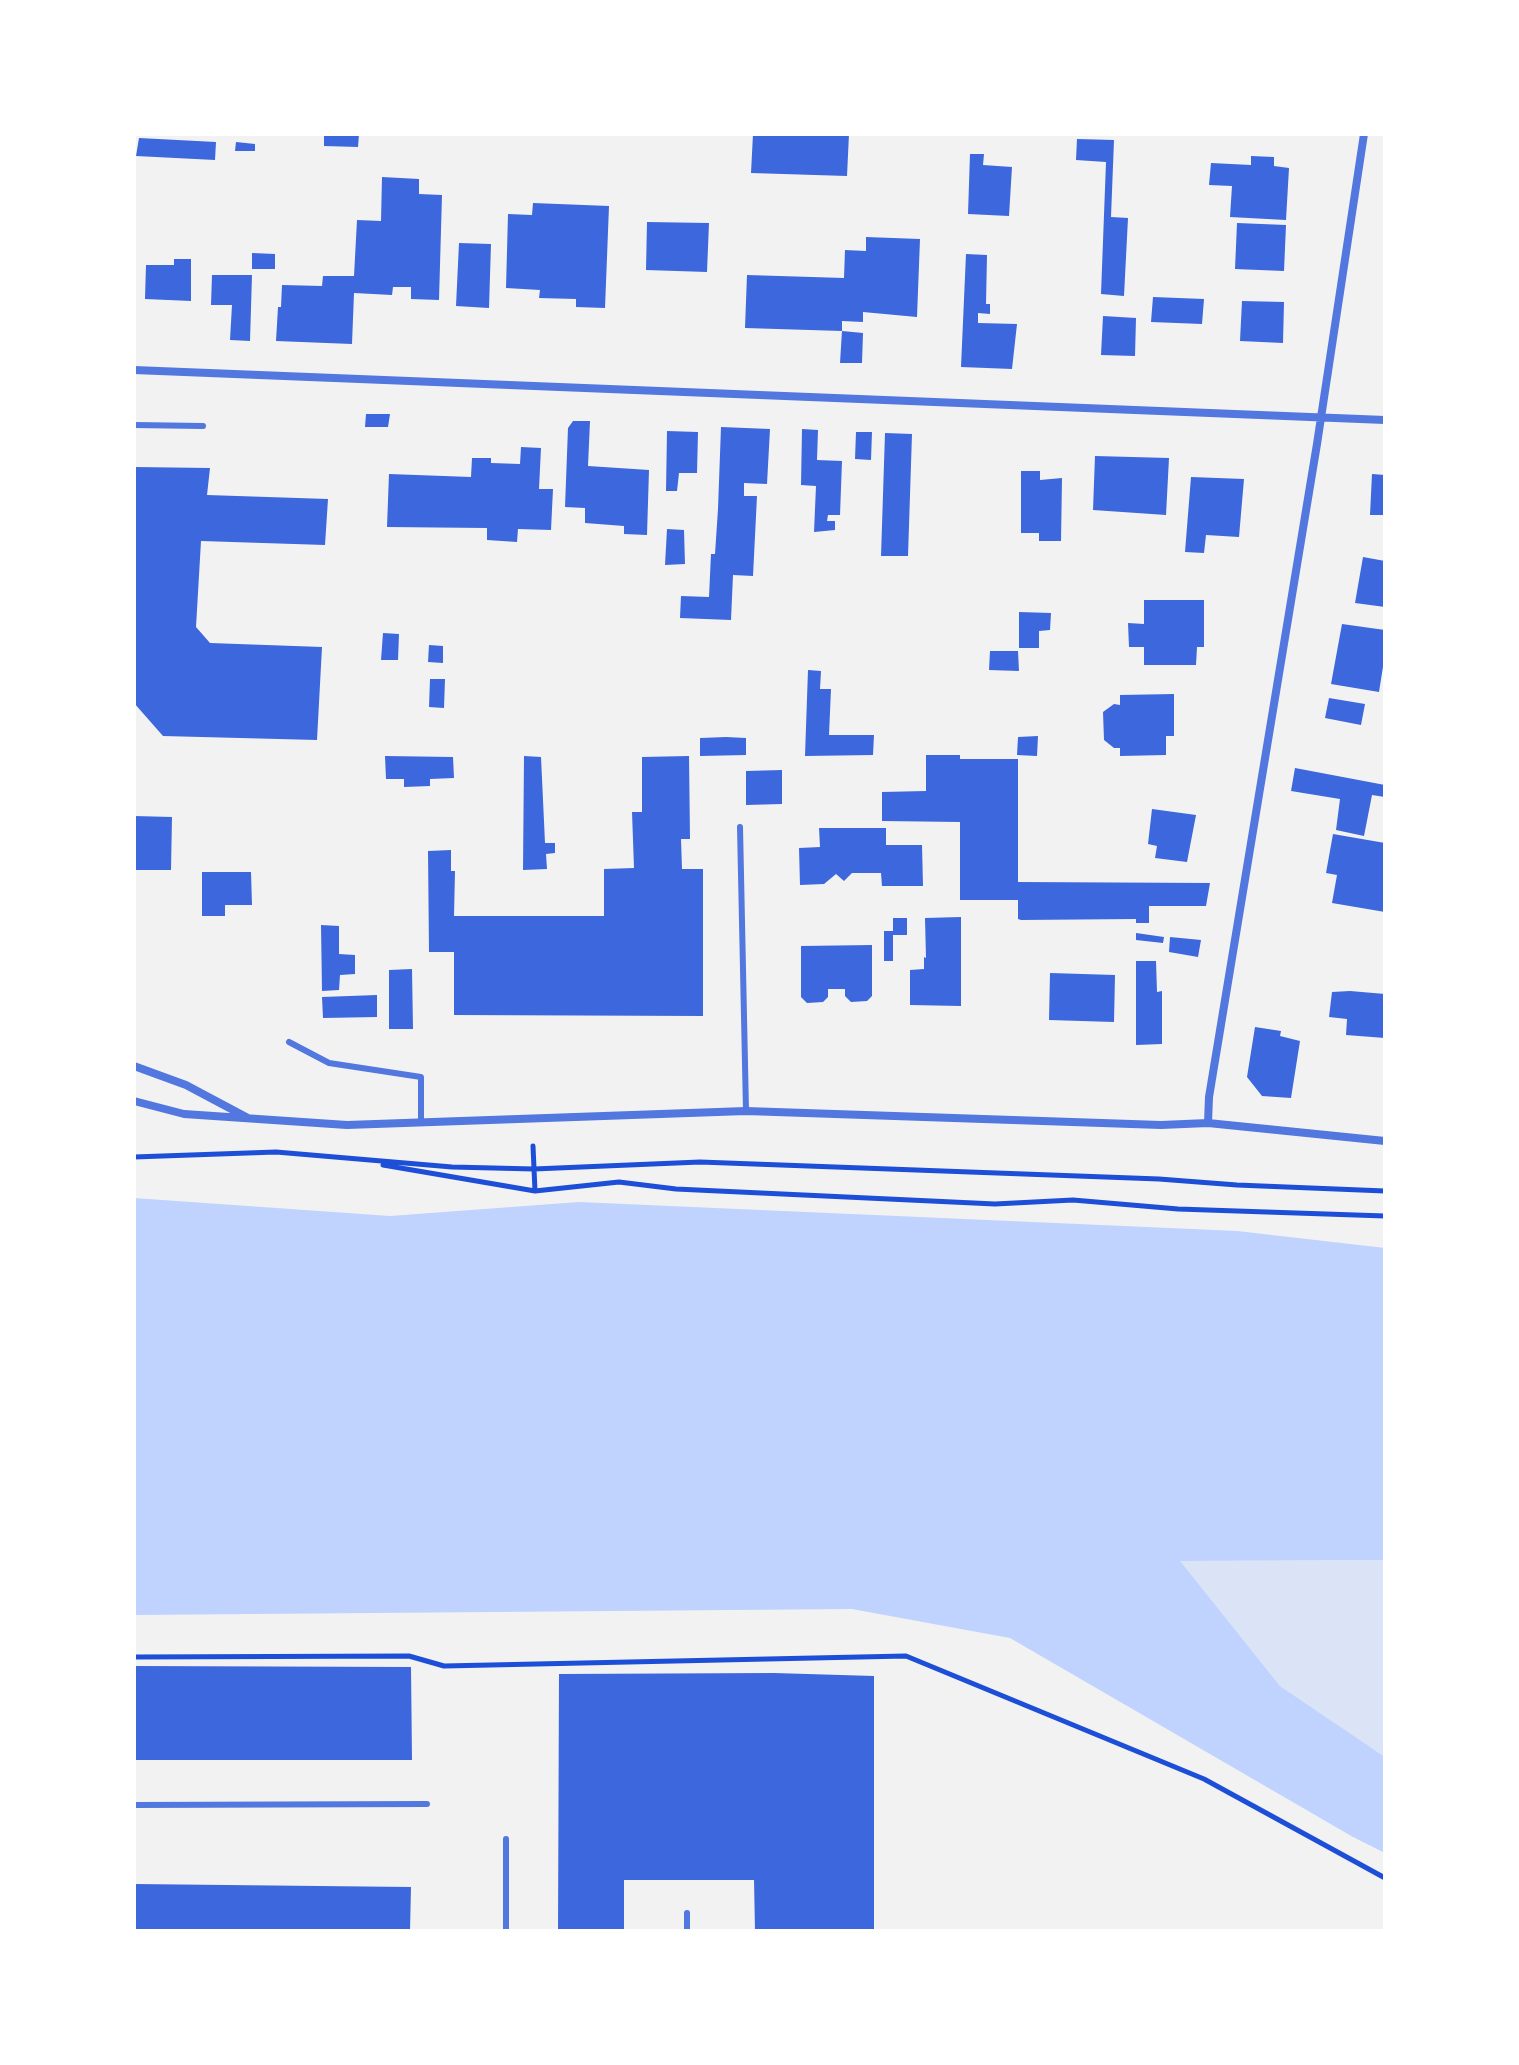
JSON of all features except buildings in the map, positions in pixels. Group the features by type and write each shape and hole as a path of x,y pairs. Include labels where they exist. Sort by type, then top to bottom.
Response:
{"street":[{"path":"1208,1123 1209,1097 1321,418 1364,134"},
{"path":"134,370 1385,420"},
{"path":"134,1066 186,1085 253,1120"},
{"path":"134,1101 184,1114 347,1125 746,1111 1161,1125 1208,1123 1385,1141"}],"lane":[{"path":"134,425 203,426"},
{"path":"740,827 746,1111"},
{"path":"289,1042 329,1063 421,1077 421,1123"},
{"path":"134,1805 427,1804"},
{"path":"506,1839 506,1931"},
{"path":"687,1913 687,1931"}],"path":[{"path":"533,1146 535,1191"},
{"path":"134,1157 276,1149 535,1191 619,1182 676,1189 995,1204 1073,1200 1178,1209 1385,1216"},
{"path":"351,1159 452,1167 534,1169 700,1162 1159,1179 1385,1191"},
{"path":"134,1657 409,1656 444,1666 906,1656 1204,1779 1385,1878"}],"shaded area":[{"path":"1385,1560 1385,1757 1280,1686 1179,1561"}],"water":[{"path":"134,1198 390,1216 579,1202 1237,1231 1385,1248 1385,1560 1180,1561 1280,1686 1385,1757 1385,1853 1010,1638 852,1609 134,1615"}]}
